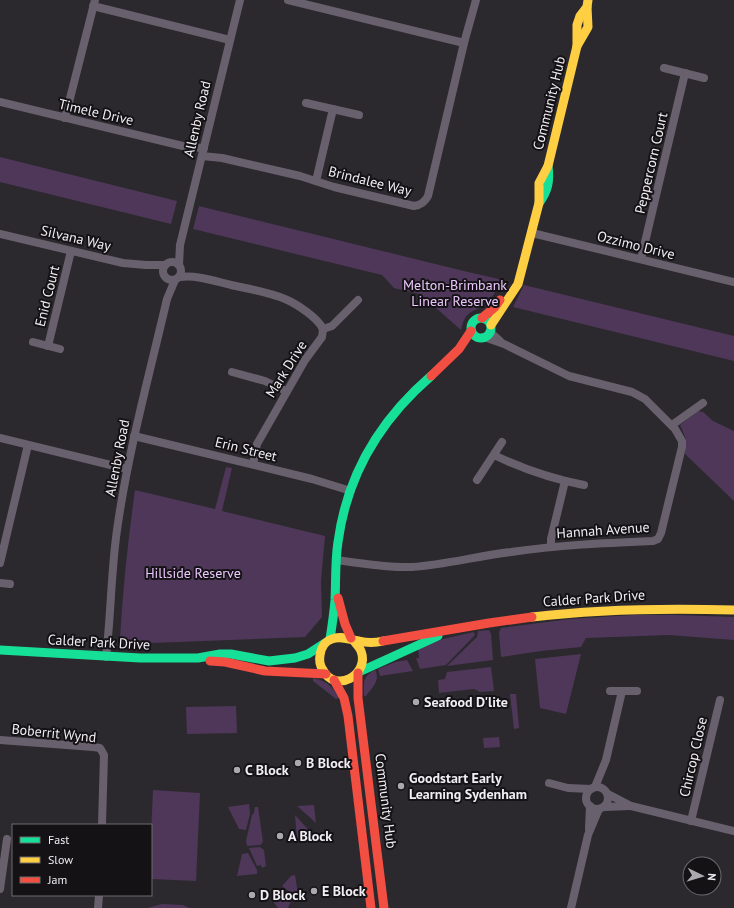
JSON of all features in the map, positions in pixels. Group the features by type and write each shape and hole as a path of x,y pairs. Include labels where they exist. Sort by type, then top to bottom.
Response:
{"street":[{"name":"Allenby Road","path":"109,658 112,575 127,469 173,271 240,0"},
{"path":"288,0 464,43"},
{"name":"Brindalee Way","path":"203,152 222,158 300,176 334,187 418,206 425,201 428,196 464,43 476,0"},
{"path":"65,118 94,3 230,40"},
{"name":"Community Hub","path":"438,369 470,348 486,333 518,284 539,203 539,183 548,166 577,46 577,25 587,3"},
{"path":"664,68 704,78"},
{"name":"Peppercorn Court","path":"641,259 685,73"},
{"name":"Timele Drive","path":"0,102 203,152"},
{"path":"306,103 359,115"},
{"path":"316,181 333,109"},
{"name":"Ozzimo Drive","path":"532,233 734,282"},
{"name":"Silvana Way","path":"0,234 123,263 173,271 252,289 286,300 308,313 323,329"},
{"name":"Enid Court","path":"48,346 71,251"},
{"name":"Community Hub","path":"482,318 495,307 505,293 526,254"},
{"name":"Mark Drive","path":"252,464 257,444 304,360 322,337 323,329 332,326 358,300"},
{"path":"477,318 488,320 486,333 474,335 471,330 472,322 477,318"},
{"name":"Community Hub","path":"329,640 339,536 350,491 373,442 391,416 410,394 458,350 467,339 471,330"},
{"name":"Hannah Avenue","path":"336,563 410,567 434,565 509,552 551,547 653,541 658,539 661,533 682,446 682,441 675,429 645,399 632,392 569,376 504,344 486,333"},
{"name":"Enid Court","path":"33,342 60,349"},
{"path":"232,372 265,381 286,391"},
{"path":"672,426 702,403"},
{"name":"Erin Street","path":"134,436 312,479 350,491"},
{"path":"0,438 127,469"},
{"path":"477,480 502,442"},
{"path":"0,563 28,445"},
{"path":"494,455 518,466 565,481 584,485"},
{"path":"551,547 551,539 565,481"},
{"path":"0,583 10,584"},
{"name":"Community Hub","path":"335,589 345,624 353,640"},
{"name":"Calder Park Drive","path":"353,640 372,643 528,616 603,610 649,608 734,610"},
{"name":"Calder Park Drive","path":"359,673 374,664 457,628"},
{"path":"341,636 353,640 360,646 364,659 359,673 354,677 347,680 334,680 321,668 319,661 320,654 322,647 329,640 341,636"},
{"name":"Calder Park Drive","path":"0,650 109,658 198,658 220,654 231,654 269,661 282,661 308,654 329,640"},
{"name":"Calder Park Drive","path":"198,658 265,671 326,674"},
{"name":"Community Hub","path":"359,673 358,698 384,908"},
{"name":"Community Hub","path":"334,680 341,691 346,705 371,908"},
{"path":"610,691 637,691"},
{"path":"571,908 588,836 602,808 608,801 604,779 606,760 622,691"},
{"name":"Chircop Close","path":"691,821 720,700"},
{"name":"Boberrit Wynd","path":"0,740 100,748 104,755 102,824"},
{"path":"353,756 366,754"},
{"path":"588,836 587,794 593,788 606,760"},
{"path":"549,783 568,788 602,788 606,792 631,806 734,831"},
{"path":"568,788 588,804 602,808 631,806"},
{"path":"362,830 375,829"},
{"path":"0,889 7,839"},
{"path":"98,908 99,896"}],"green space":[{"path":"0,157 177,201 171,224 0,182"},
{"name":"Melton-Brimbank Linear Reserve","path":"199,206 503,280 490,299 479,308 468,314 463,322 461,330 420,294 394,288 382,275 193,229"},
{"name":"Melton-Brimbank Linear Reserve","path":"524,285 734,336 734,361 513,307"},
{"path":"698,411 703,412 713,421 734,431 734,501 685,454 686,439 680,425"},
{"name":"Hillside Reserve","path":"226,467 232,468 222,511 325,536 321,581 322,617 305,637 126,644 120,638 126,564 135,490 215,509"},
{"path":"633,615 734,617 734,640 669,635 586,638 581,647 501,657 499,632 501,628 570,619"},
{"path":"489,630 491,634 493,660 447,666 477,637 478,631"},
{"path":"474,632 475,635 446,665 420,669 416,658 419,658 418,649 443,639"},
{"path":"581,654 566,714 540,708 535,659"},
{"path":"407,660 413,671 380,676 378,669 395,662"},
{"path":"491,667 494,691 480,692 474,689 439,693 438,680 445,679 447,672"},
{"path":"375,670 377,674 376,681 366,696 364,696 365,680 368,675"},
{"path":"313,678 329,685 339,698 336,699 313,681"},
{"path":"510,694 516,694 519,728 514,729"},
{"path":"236,706 237,733 187,734 186,707"},
{"path":"499,737 500,747 484,748 483,738"},
{"path":"153,790 200,793 196,881 152,879"},
{"path":"249,804 250,814 246,830 239,829 228,807"},
{"path":"314,805 316,823 297,806"},
{"path":"255,807 258,807 263,842 260,845 247,846 246,841"},
{"path":"295,815 315,837 297,839"},
{"path":"260,847 264,850 266,866 262,868 261,865 257,866 249,848"},
{"path":"248,853 257,870 257,874 237,876 242,854"},
{"path":"295,875 298,894 292,894 282,886 291,876"},
{"path":"290,897 292,899 288,908 278,908 272,900 272,899"},
{"path":"162,904 183,905 189,908 147,908"}],"traffic: fast":[{"path":"539,203 548,186 548,166"},
{"path":"481,318 488,321 491,328 488,335 481,338 474,335 471,328 474,321 481,318"},
{"path":"330,639 334,615 337,549 342,517 349,494 369,450 382,430 396,411 431,376"},
{"path":"359,672 438,636"},
{"path":"0,650 140,658 198,658 220,654 231,654 269,661 295,658 308,654 325,643"}],"traffic: slow":[{"path":"491,325 518,284 539,203 539,183 548,166 577,46 577,25 580,16 587,7 588,0"},
{"path":"577,46 588,27 587,7"},
{"path":"532,617 582,612 633,610 734,610"},
{"path":"354,641 360,650 362,660 361,667 356,674 343,681 335,681 328,677 320,663 321,650 327,641 339,637 368,642 383,641"}],"traffic: jam":[{"path":"482,318 495,307 500,300"},
{"path":"431,376 459,349 471,331"},
{"path":"338,598 345,624 351,638"},
{"path":"383,641 532,617"},
{"path":"210,661 225,662 265,671 326,674"},
{"path":"358,673 358,698 384,908"},
{"path":"334,680 344,698 348,716 371,908"}],"place":[{"name":"Seafood D'lite","path":"416,702"},
{"name":"B Block","path":"298,763"},
{"name":"C Block","path":"237,770"},
{"name":"Goodstart Early Learning Sydenham","path":"401,786"},
{"name":"A Block","path":"280,836"},
{"name":"E Block","path":"314,891"},
{"name":"D Block","path":"252,895"}]}
